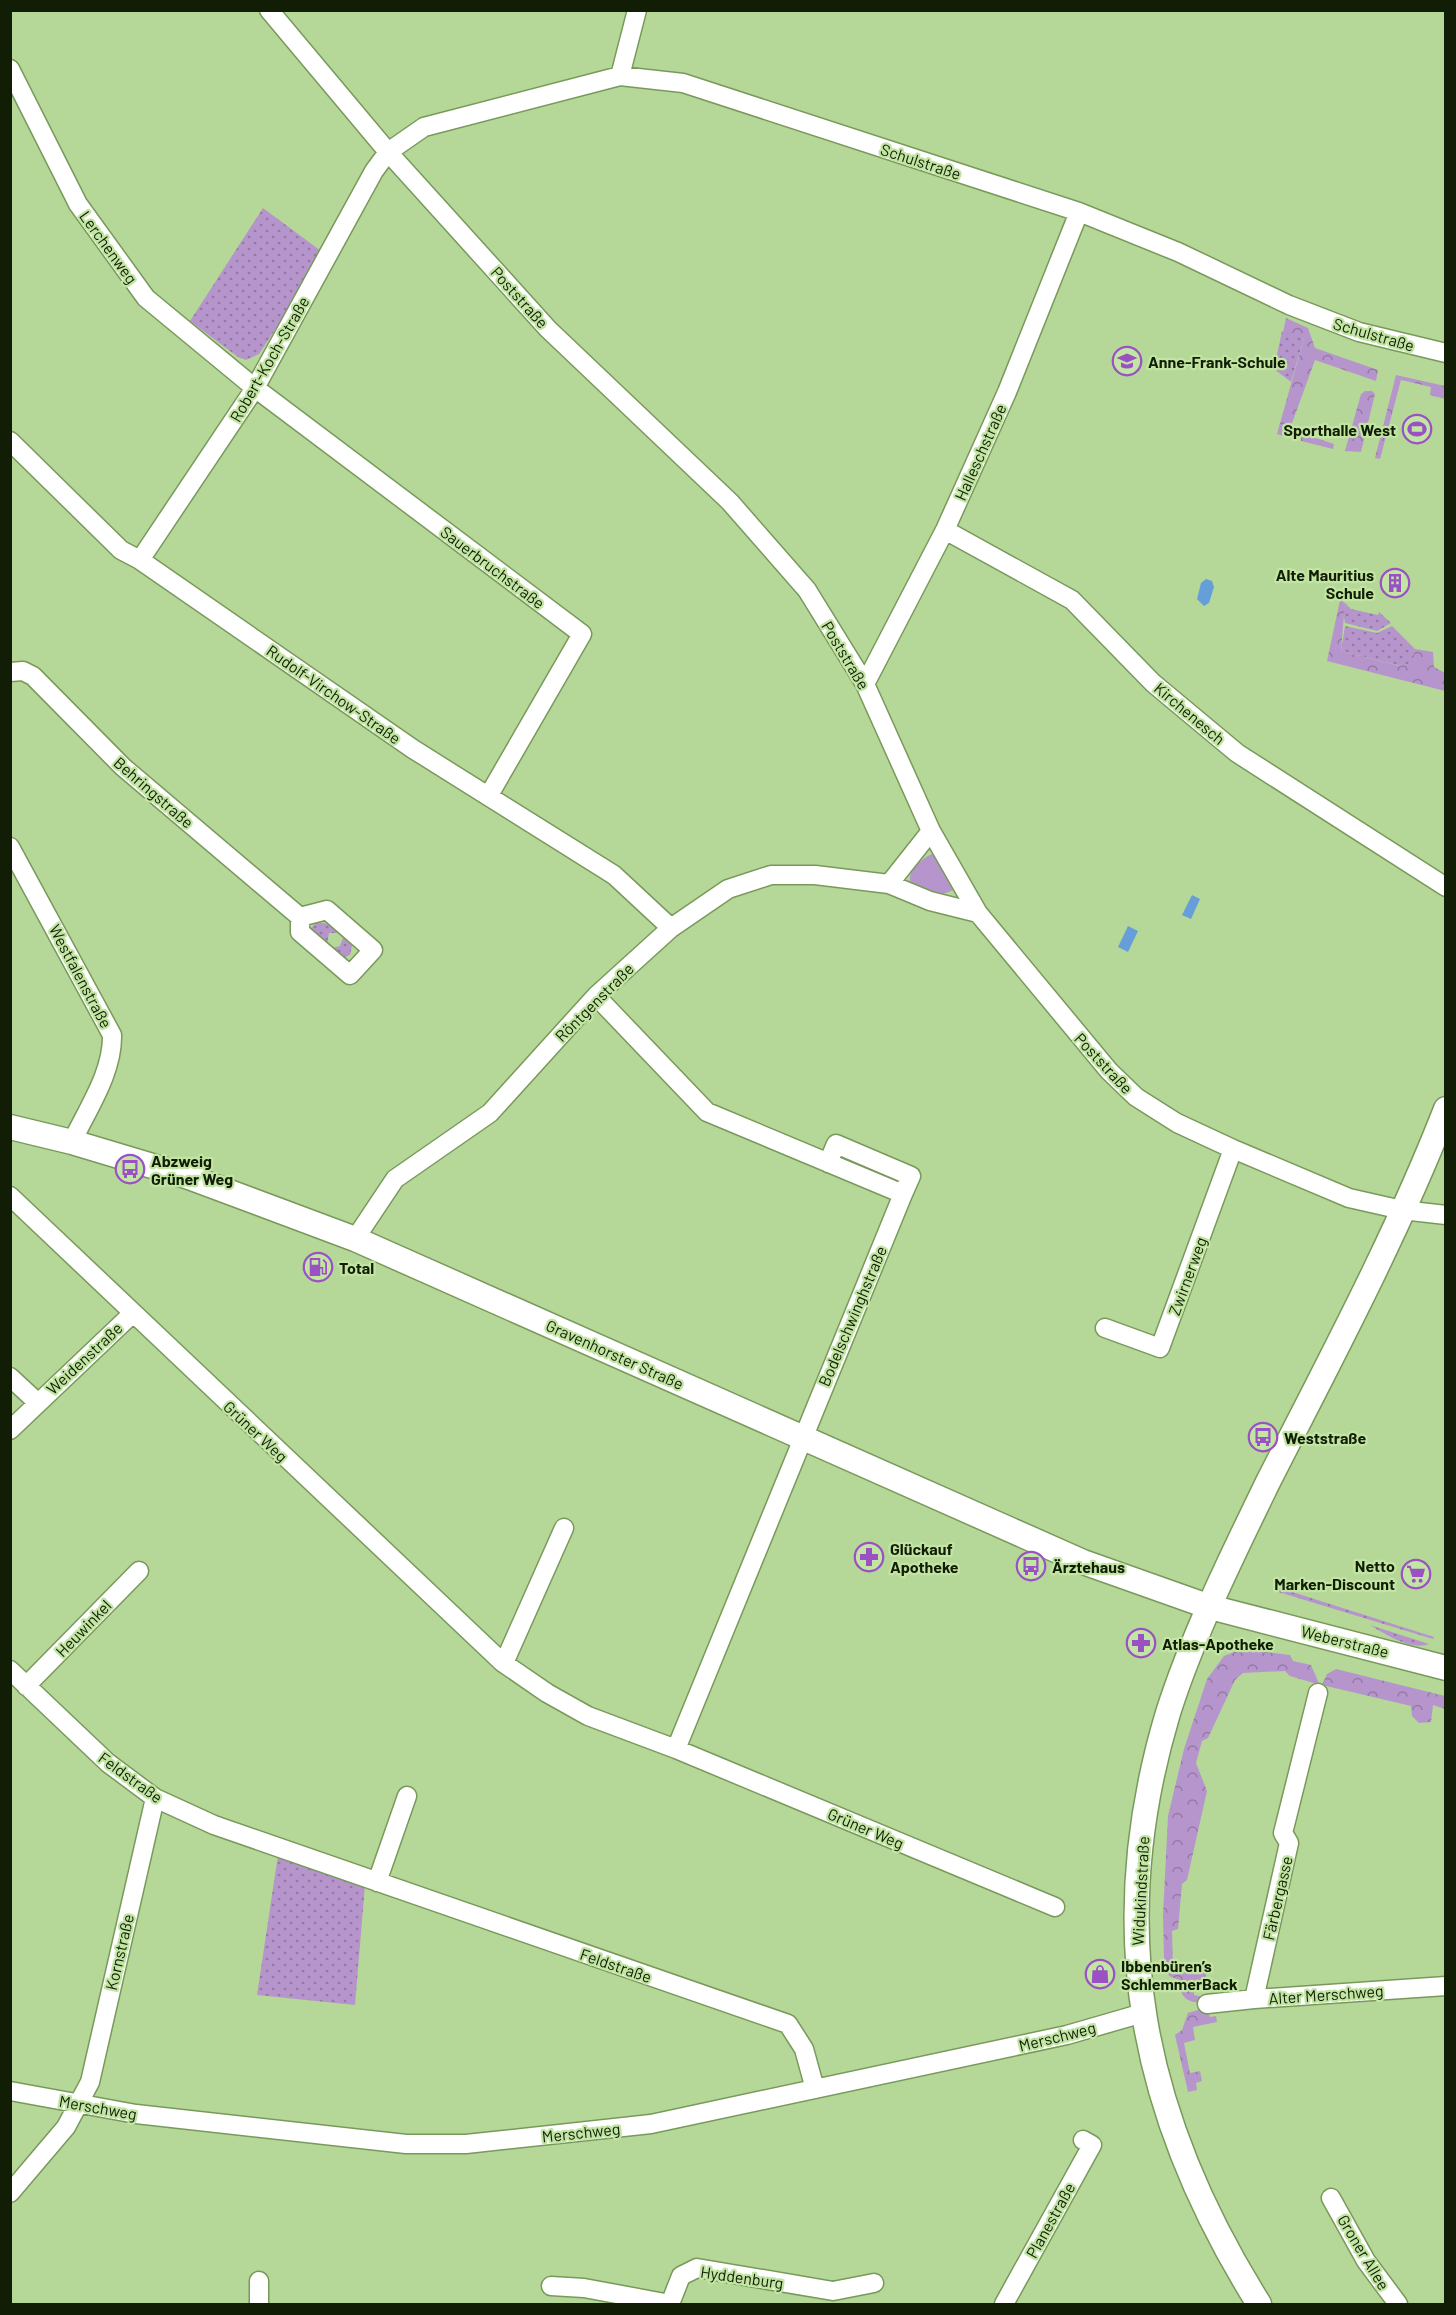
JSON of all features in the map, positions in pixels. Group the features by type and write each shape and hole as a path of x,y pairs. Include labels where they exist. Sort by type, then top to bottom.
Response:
{"main road":[{"path":"1210,1607 1246,1527 1402,1210 1446,1109"},
{"name":"Gravenhorster Straße","path":"12,1130 72,1142 189,1177 355,1239 1083,1562 1210,1607"},
{"name":"Weberstraße","path":"1210,1607 1446,1668"},
{"name":"Widukindstraße","path":"1210,1607 1169,1711 1152,1777 1142,1838 1135,1915 1137,1968 1143,2013 1161,2090 1181,2154 1221,2242 1259,2304"}],"street":[{"name":"Poststraße","path":"269,10 388,152 548,329 730,502 807,590 865,684 931,831 978,914 1102,1064 1136,1097 1177,1123 1233,1149 1349,1198 1402,1210 1446,1215"},
{"path":"620,76 637,10"},
{"name":"Lerchenweg","path":"10,69 78,204 146,298 255,388"},
{"name":"Schulstraße","path":"388,152 424,127 620,76 683,83 1079,212 1178,252 1289,305 1359,332 1446,353"},
{"name":"Robert-Koch-Straße","path":"140,560 255,388 374,171 388,152"},
{"name":"Halleschstraße","path":"865,684 945,530 1007,393 1079,212"},
{"name":"Sauerbruchstraße","path":"255,388 582,634 489,795"},
{"name":"Rudolf-Virchow-Straße","path":"10,441 121,550 140,560 413,749 615,875 671,928"},
{"name":"Kirchenesch","path":"945,530 1072,600 1153,683 1237,753 1446,887"},
{"name":"Behringstraße","path":"10,672 23,671 33,676 123,767 300,917"},
{"path":"889,884 931,831"},
{"name":"Westfalenstraße","path":"10,847 112,1035 113,1052 72,1142"},
{"name":"Röntgenstraße","path":"355,1239 395,1179 490,1113 596,996 671,928 728,889 771,875 815,875 889,884 930,901 978,914"},
{"name":"Bodelschwinghstraße","path":"596,996 707,1112 903,1194 801,1438"},
{"name":"Zwirnerweg","path":"1105,1328 1160,1348 1233,1149"},
{"name":"Grüner Weg","path":"10,1196 132,1314 504,1663 547,1693 588,1716 676,1749 1055,1907"},
{"name":"Weidenstraße","path":"10,1430 132,1314"},
{"name":"Weidenstraße","path":"10,1377 37,1402"},
{"path":"676,1749 801,1438"},
{"path":"504,1663 564,1528"},
{"name":"Heuwinkel","path":"27,1686 140,1571"},
{"name":"Feldstraße","path":"10,1670 108,1763 155,1798 214,1825 788,2024 804,2049 815,2088"},
{"name":"Färbergasse","path":"1254,1999 1289,1843 1283,1833 1318,1693"},
{"path":"377,1882 407,1796"},
{"name":"Kornstraße","path":"10,2193 66,2127 90,2082 155,1798"},
{"name":"Alter Merschweg","path":"1207,2004 1446,1986"},
{"name":"Merschweg","path":"10,2091 136,2114 406,2144 466,2144 651,2124 1068,2035 1143,2013"},
{"name":"Planestraße","path":"1004,2304 1092,2145 1083,2140"},
{"name":"Groner Allee","path":"1331,2198 1364,2259 1398,2304"},
{"name":"Hyddenburg","path":"551,2286 584,2288 670,2304 681,2276 697,2268 832,2298 874,2283"},
{"path":"259,2281 259,2304"}],"green space":[{"path":"263,208 321,251 314,270 259,354 246,360 238,357 190,321"},
{"path":"1286,318 1308,328 1315,348 1378,370 1376,381 1315,360 1287,437 1277,434 1304,338 1283,333"},
{"path":"1282,331 1304,338 1291,382 1274,369"},
{"path":"1396,375 1445,386 1445,399 1430,395 1431,387 1401,380 1380,459 1375,458"},
{"path":"1365,391 1372,391 1375,394 1361,452 1345,451 1361,394"},
{"path":"1301,433 1334,444 1333,449 1301,441"},
{"path":"1340,600 1345,603 1341,651 1400,666 1411,663 1415,649 1433,652 1434,667 1445,673 1445,691 1327,661"},
{"path":"1345,603 1351,609 1378,615 1379,612 1391,623 1377,631 1345,623 1343,612"},
{"path":"1345,626 1377,633 1392,626 1415,649 1412,663 1401,666 1341,651"},
{"path":"935,853 955,889 942,894 927,891 910,881 912,872 918,864"},
{"path":"317,922 334,925 341,929 338,933 329,933 327,944 309,930"},
{"path":"345,932 353,941 350,955 342,958 332,948 340,946"},
{"path":"1281,1577 1287,1578 1286,1590 1434,1637 1433,1639 1275,1591 1276,1581"},
{"path":"1370,1625 1429,1644 1422,1646 1406,1643"},
{"path":"1242,1649 1290,1655 1293,1661 1311,1665 1318,1681 1317,1684 1290,1676 1285,1671 1243,1673 1235,1680 1208,1738 1202,1741 1196,1763 1207,1791 1187,1880 1182,1884 1178,1929 1172,1931 1173,1967 1206,1973 1205,1984 1194,1983 1194,1995 1208,1998 1205,2002 1194,2002 1183,1995 1179,1980 1169,1976 1164,1958 1163,1915 1168,1816 1184,1749 1207,1679 1224,1656"},
{"path":"1336,1669 1445,1696 1445,1709 1433,1705 1431,1722 1419,1723 1412,1716 1411,1706 1322,1685 1327,1674"},
{"path":"278,1855 365,1885 355,2005 257,1995"},
{"path":"1198,2010 1208,2012 1210,2017 1216,2016 1217,2022 1193,2027 1195,2040 1184,2043 1190,2073 1200,2071 1202,2081 1196,2083 1197,2090 1188,2092 1175,2035 1182,2030 1188,2013"}],"water":[{"path":"1206,579 1212,581 1214,587 1209,603 1204,606 1197,599 1201,583"},
{"path":"1192,895 1200,899 1191,919 1182,915"},
{"path":"1128,926 1138,931 1128,952 1118,947"}],"place":[{"name":"Anne-Frank-Schule","path":"1127,361"},
{"name":"Sporthalle West","path":"1417,429"},
{"name":"Alte Mauritius Schule","path":"1395,583"},
{"name":"Abzweig Grüner Weg","path":"130,1169"},
{"name":"Total","path":"318,1267"},
{"name":"Weststraße","path":"1263,1437"},
{"name":"Glückauf Apotheke","path":"869,1557"},
{"name":"Ärztehaus","path":"1031,1566"},
{"name":"Netto Marken-Discount","path":"1416,1574"},
{"name":"Atlas-Apotheke","path":"1141,1643"},
{"name":"Ibbenbüren’s SchlemmerBack","path":"1100,1974"}]}
